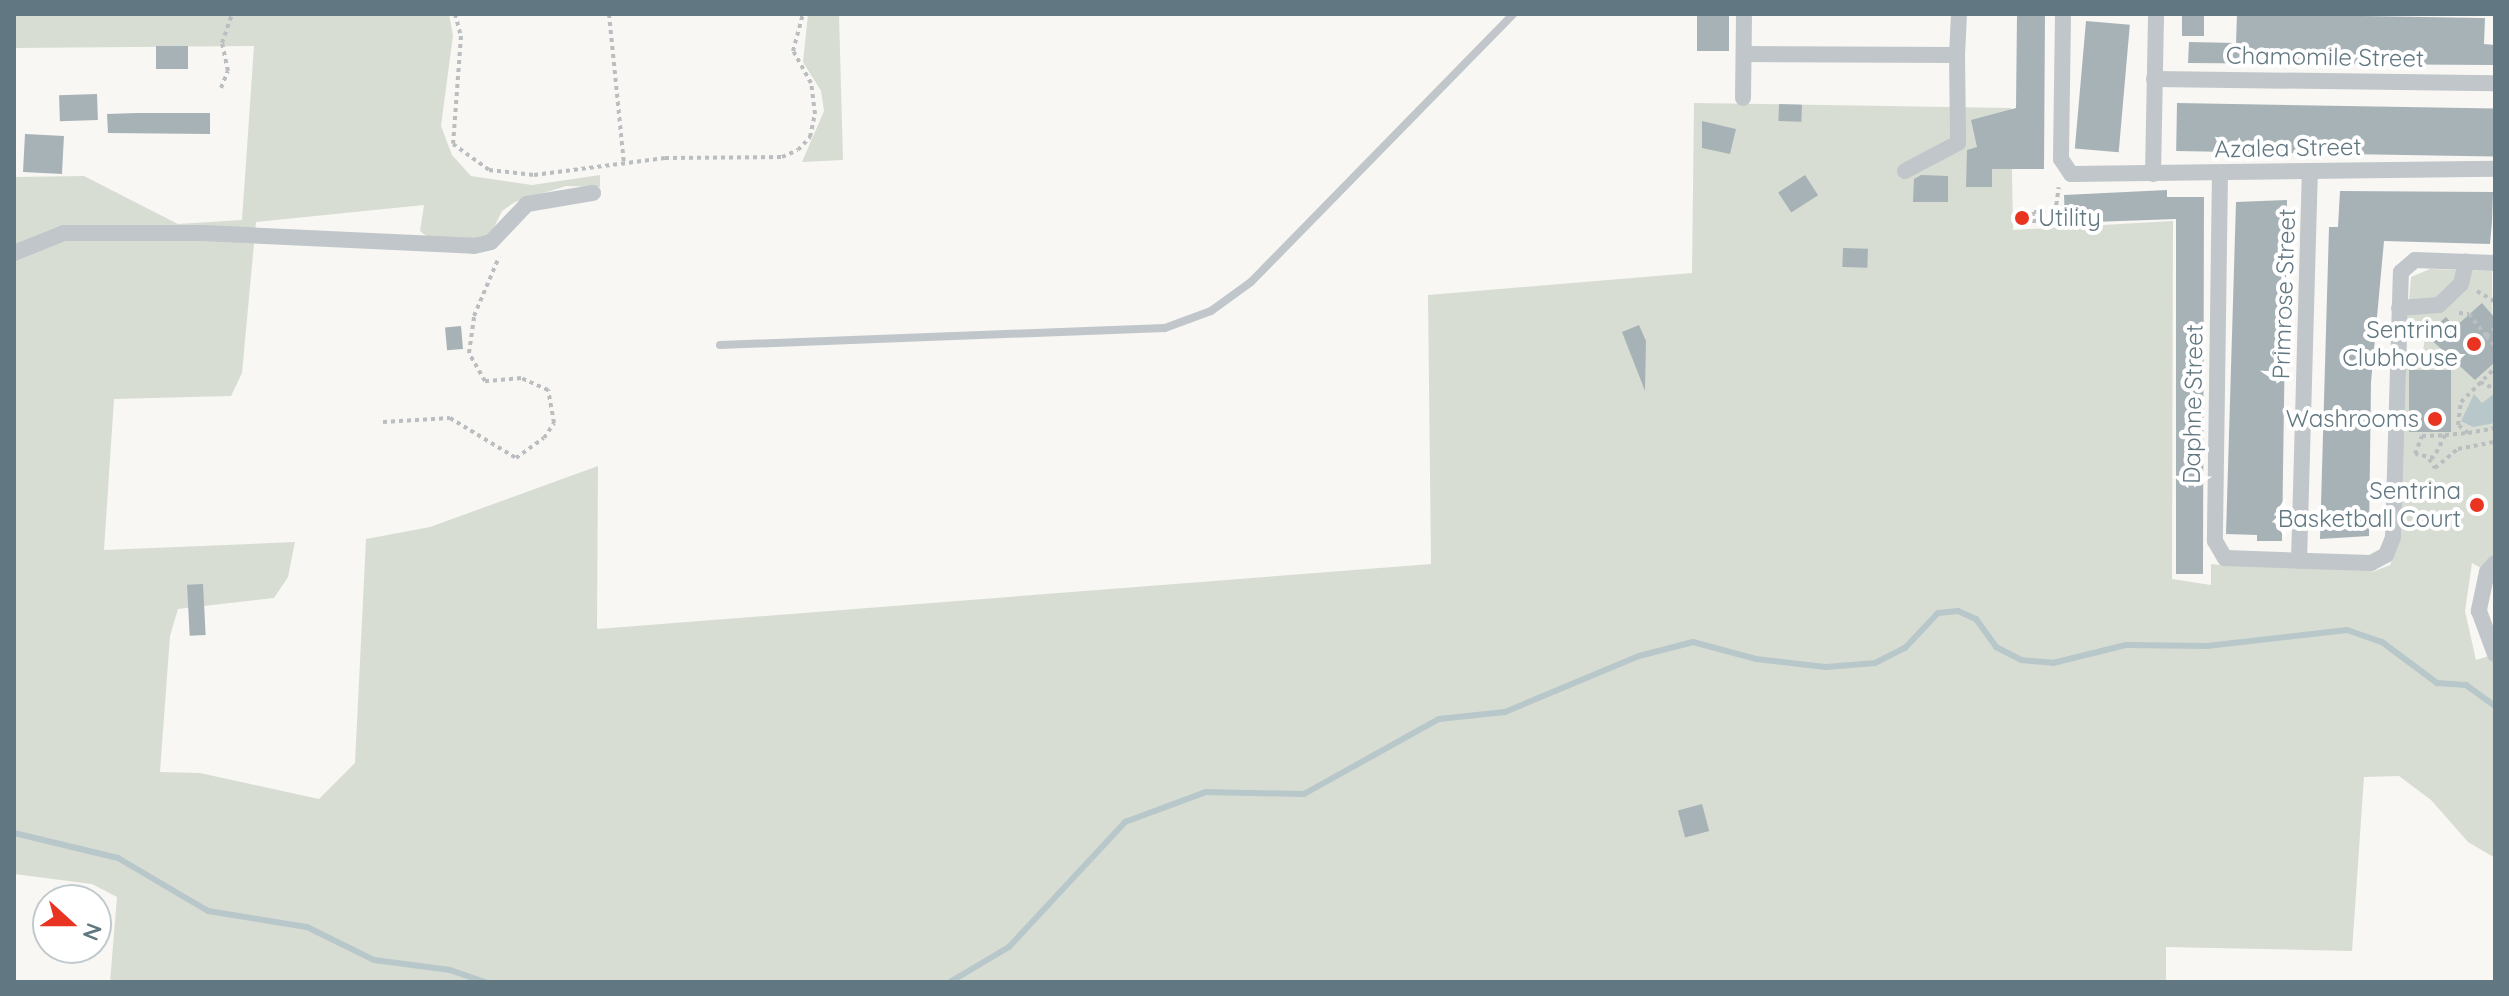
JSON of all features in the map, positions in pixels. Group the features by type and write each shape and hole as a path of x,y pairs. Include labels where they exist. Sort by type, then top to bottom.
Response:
{"street":[{"path":"1743,98 1744,14"},
{"path":"1905,171 1958,143 1959,14"},
{"name":"Azalea Street","path":"2063,14 2061,159 2081,176 2495,169"},
{"path":"2153,174 2156,14"},
{"path":"1745,54 1957,55"},
{"name":"Chamomile Street","path":"2154,79 2495,83"},
{"name":"Primrose Street","path":"2299,561 2310,171"},
{"name":"Daphne Street","path":"2220,173 2215,548 2225,558 2371,563 2391,547 2399,308 2405,265 2466,262"},
{"path":"14,253 64,233 203,233 443,246 491,242 527,204 593,193"},
{"path":"2399,308 2439,305 2461,284 2466,262 2495,263"},
{"path":"2495,563 2487,572 2479,611 2495,654"}],"lane":[{"path":"720,345 1165,328 1211,311 1251,282 1513,14"}],"path":[{"path":"221,88 228,71 222,43 232,14"},
{"path":"455,14 461,36 451,134 464,158 489,170 534,175 665,158 782,157 798,150 810,137 815,114 811,83 793,51 803,14"},
{"path":"609,14 624,165"},
{"path":"2054,212 2031,216 2054,221 2060,185"},
{"path":"383,422 450,418 516,458 526,456 554,423 548,390 533,380 485,381 476,375 469,330 497,267 491,242"},
{"path":"2459,313 2469,314 2495,346"},
{"path":"2486,336 2495,328"},
{"path":"2468,433 2457,425 2461,402 2495,363"},
{"path":"2480,382 2495,389"},
{"path":"2495,428 2422,436 2415,454 2429,458 2435,468 2458,449 2495,442"},
{"path":"2429,458 2445,435"}],"shaded area":[{"path":"14,14 449,14 453,35 441,126 452,155 471,176 532,185 600,175 600,187 566,186 515,202 502,211 491,234 478,239 429,238 420,231 424,205 256,222 242,373 231,396 114,399 104,550 295,542 288,577 274,598 178,609 170,636 160,772 200,773 319,799 355,763 366,539 430,527 598,466 597,629 1431,564 1428,295 1692,273 1694,103 2011,108 2013,230 2173,221 2172,579 2211,585 2211,564 2221,565 2225,558 2371,563 2372,572 2390,565 2401,539 2404,350 2423,352 2426,326 2407,323 2411,277 2430,269 2492,271 2495,553 2481,568 2472,563 2465,611 2476,660 2495,654 2495,858 2468,842 2431,800 2399,776 2364,777 2352,951 2166,947 2166,981 110,982 117,897 112,894 112,884 14,874 14,177 84,176 178,224 242,220 254,46 14,48"},
{"path":"808,14 839,14 843,160 802,162 824,111 821,91 803,62"},
{"path":"2495,393 2495,423 2473,427 2461,421 2474,394 2482,403"}],"building":[{"path":"1697,14 1729,14 1729,51 1697,51"},
{"path":"2017,14 2045,14 2044,169 1992,169 1992,187 1966,187 1967,150 1977,147 1971,120 2016,108"},
{"path":"2237,14 2485,18 2484,44 2495,45 2495,65 2188,63 2189,42 2236,43"},
{"path":"2182,15 2204,15 2204,36 2182,36"},
{"path":"2086,21 2130,25 2119,152 2075,149"},
{"path":"156,46 188,46 188,69 156,69"},
{"path":"97,94 98,120 60,121 59,95"},
{"path":"2177,103 2495,109 2494,157 2176,151"},
{"path":"1779,104 1802,105 1801,122 1778,121"},
{"path":"210,113 210,134 108,133 107,114"},
{"path":"1702,121 1736,129 1730,154 1702,148"},
{"path":"25,134 64,136 62,174 23,172"},
{"path":"1805,175 1818,195 1791,213 1778,192"},
{"path":"1921,175 1948,176 1948,202 1913,202 1914,179"},
{"path":"2167,190 2167,197 2204,197 2203,574 2176,574 2176,219 2065,223 2064,195"},
{"path":"2340,191 2493,192 2492,222 2490,244 2384,241 2371,382 2369,536 2320,539 2329,227 2338,227"},
{"path":"2287,200 2282,541 2257,541 2257,535 2226,534 2236,202"},
{"path":"1843,248 1868,249 1867,268 1842,267"},
{"name":"Sentrina Clubhouse","path":"2482,303 2495,318 2495,362 2475,380 2426,335 2446,317 2455,327"},
{"path":"1639,325 1646,341 1645,391 1622,332"},
{"path":"461,326 463,349 447,350 445,327"},
{"path":"2409,370 2451,370 2451,432 2409,432"},
{"path":"203,584 206,635 190,636 187,585"},
{"path":"1702,804 1709,831 1685,838 1678,810"}],"waterway":[{"path":"950,982 1009,947 1125,822 1206,792 1304,794 1439,719 1505,712 1639,656 1693,642 1756,659 1826,667 1875,663 1905,648 1938,613 1958,611 1976,619 1996,647 2021,660 2053,663 2126,645 2207,646 2347,630 2382,642 2437,683 2466,685 2495,706"},
{"path":"14,833 118,858 208,911 307,927 374,960 450,970 485,982"}],"place":[{"name":"Utility","path":"2022,218"},
{"name":"Sentrina Clubhouse","path":"2474,344"},
{"name":"Washrooms","path":"2435,419"},
{"name":"Sentrina Basketball Court","path":"2477,505"}]}
